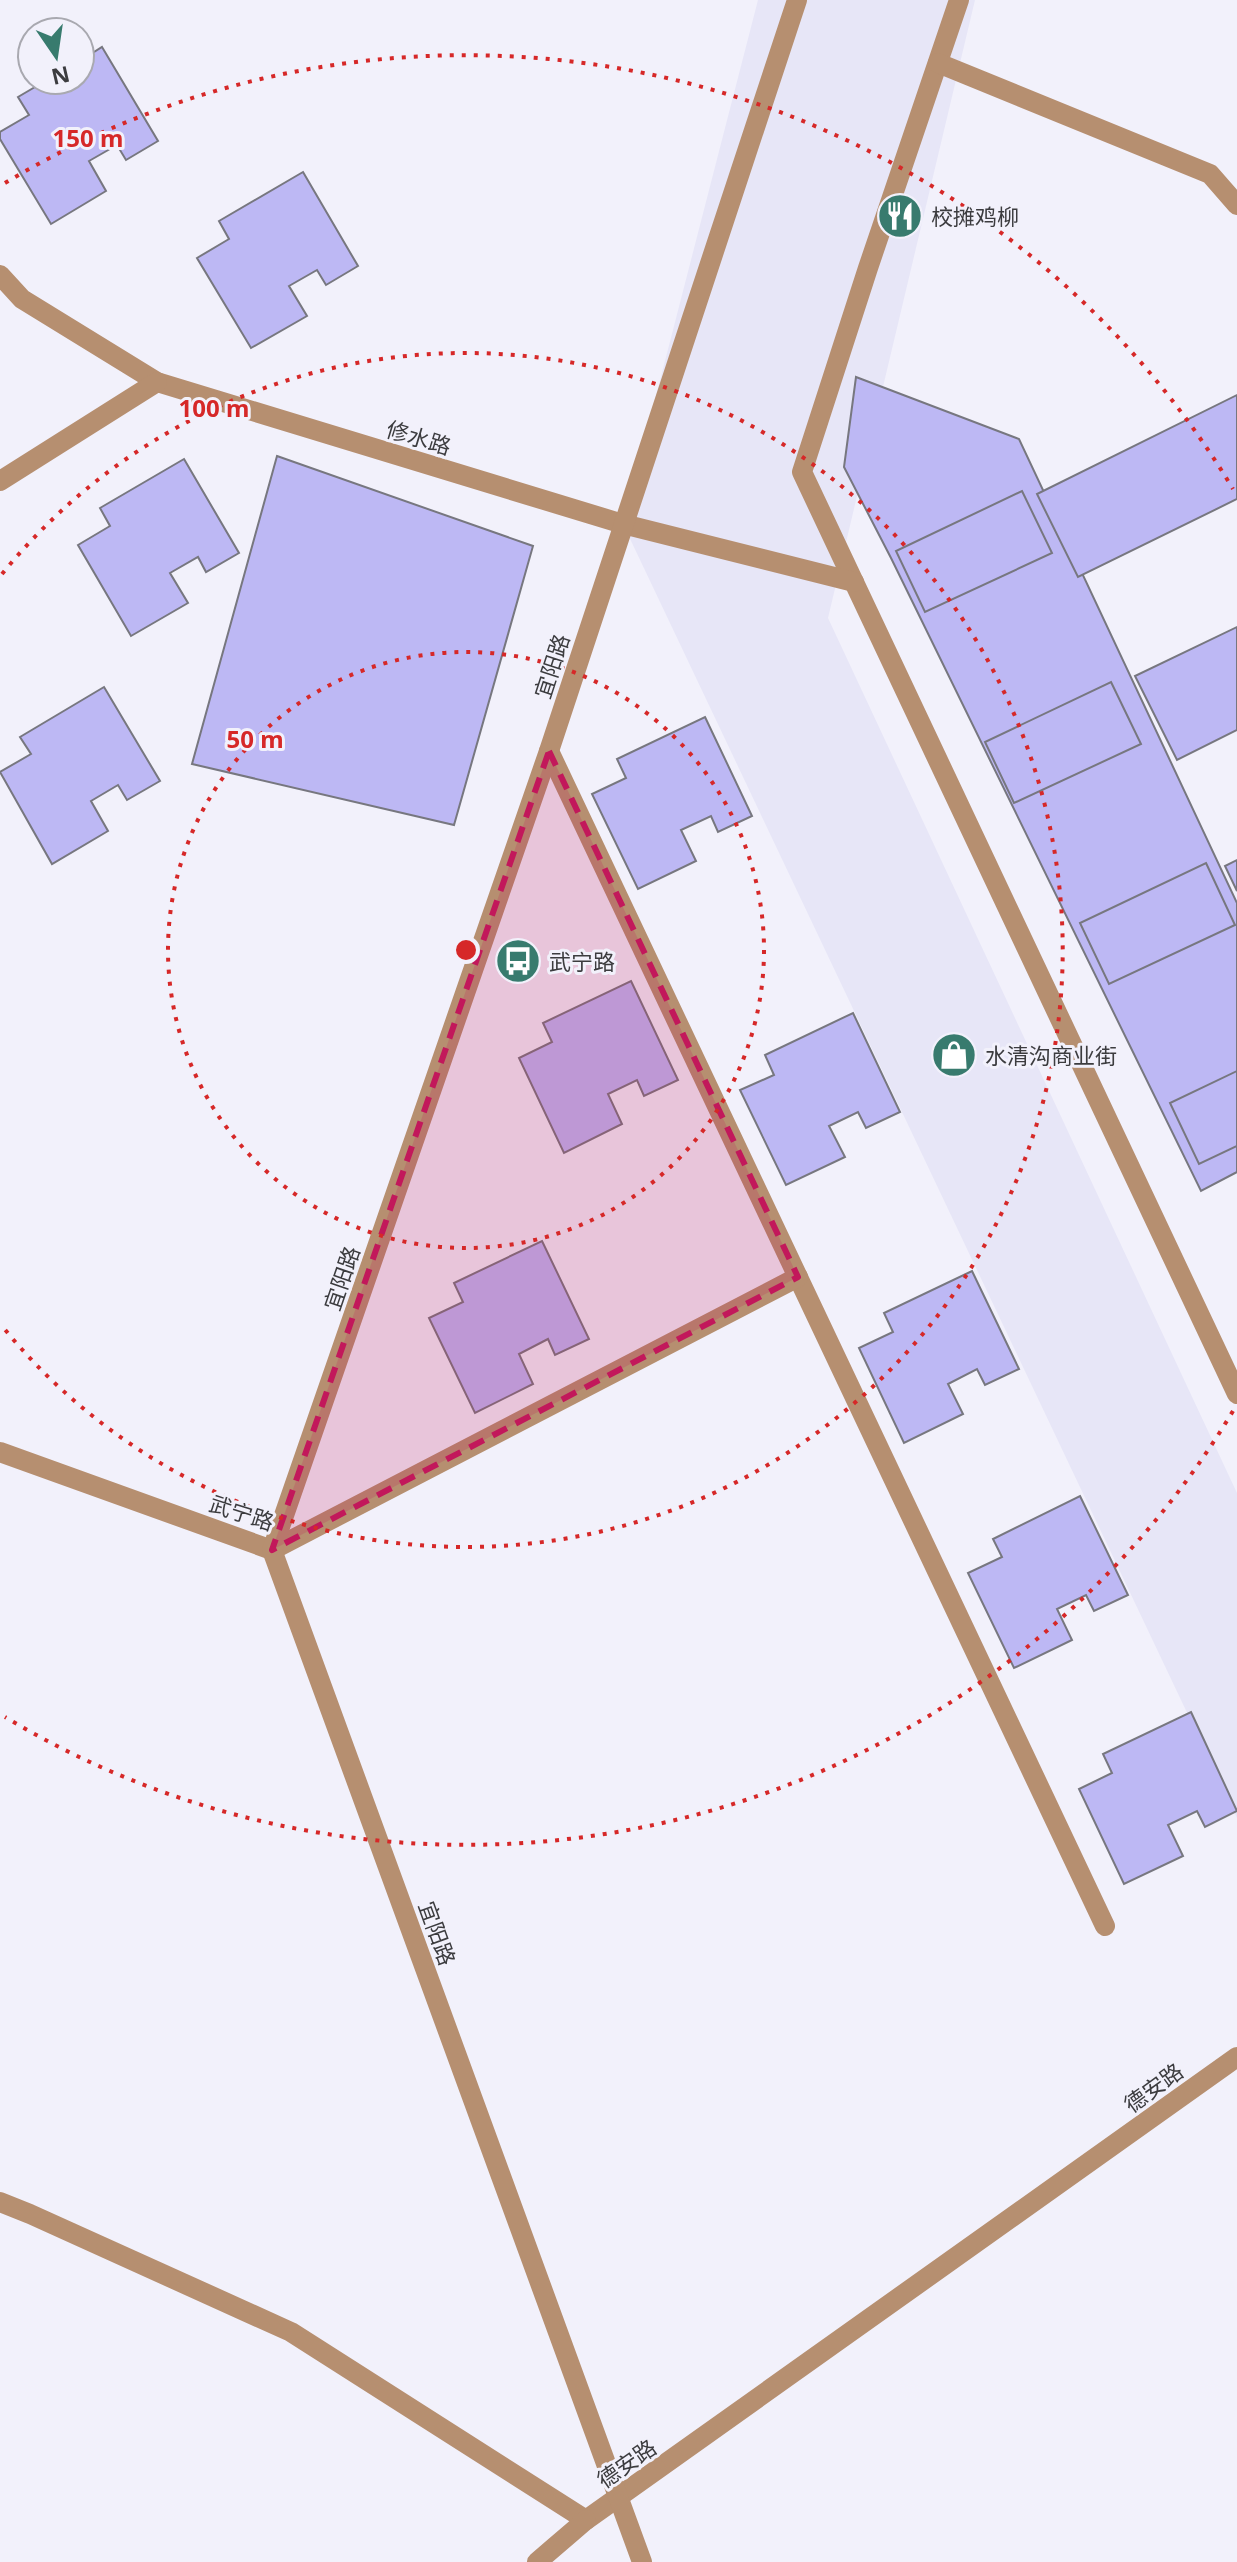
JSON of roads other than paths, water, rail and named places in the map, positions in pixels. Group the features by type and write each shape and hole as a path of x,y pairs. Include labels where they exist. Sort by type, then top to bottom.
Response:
{"street":[{"name":"宜阳路","path":"642,2562 272,1550 549,751 797,0"},
{"path":"959,0 802,472 1237,1394"},
{"path":"938,63 1210,174 1237,205"},
{"name":"修水路","path":"0,275 22,299 157,382 623,524 854,582"},
{"path":"0,481 157,382"},
{"path":"549,751 1105,1926"},
{"name":"武宁路","path":"0,1452 272,1550 798,1277"},
{"name":"德安路","path":"537,2562 586,2520 1237,2057"},
{"path":"0,2202 291,2332 586,2520"}],"place":[{"name":"校摊鸡柳","path":"900,216"},
{"name":"武宁路","path":"518,961"},
{"name":"水清沟商业街","path":"954,1055"}]}
